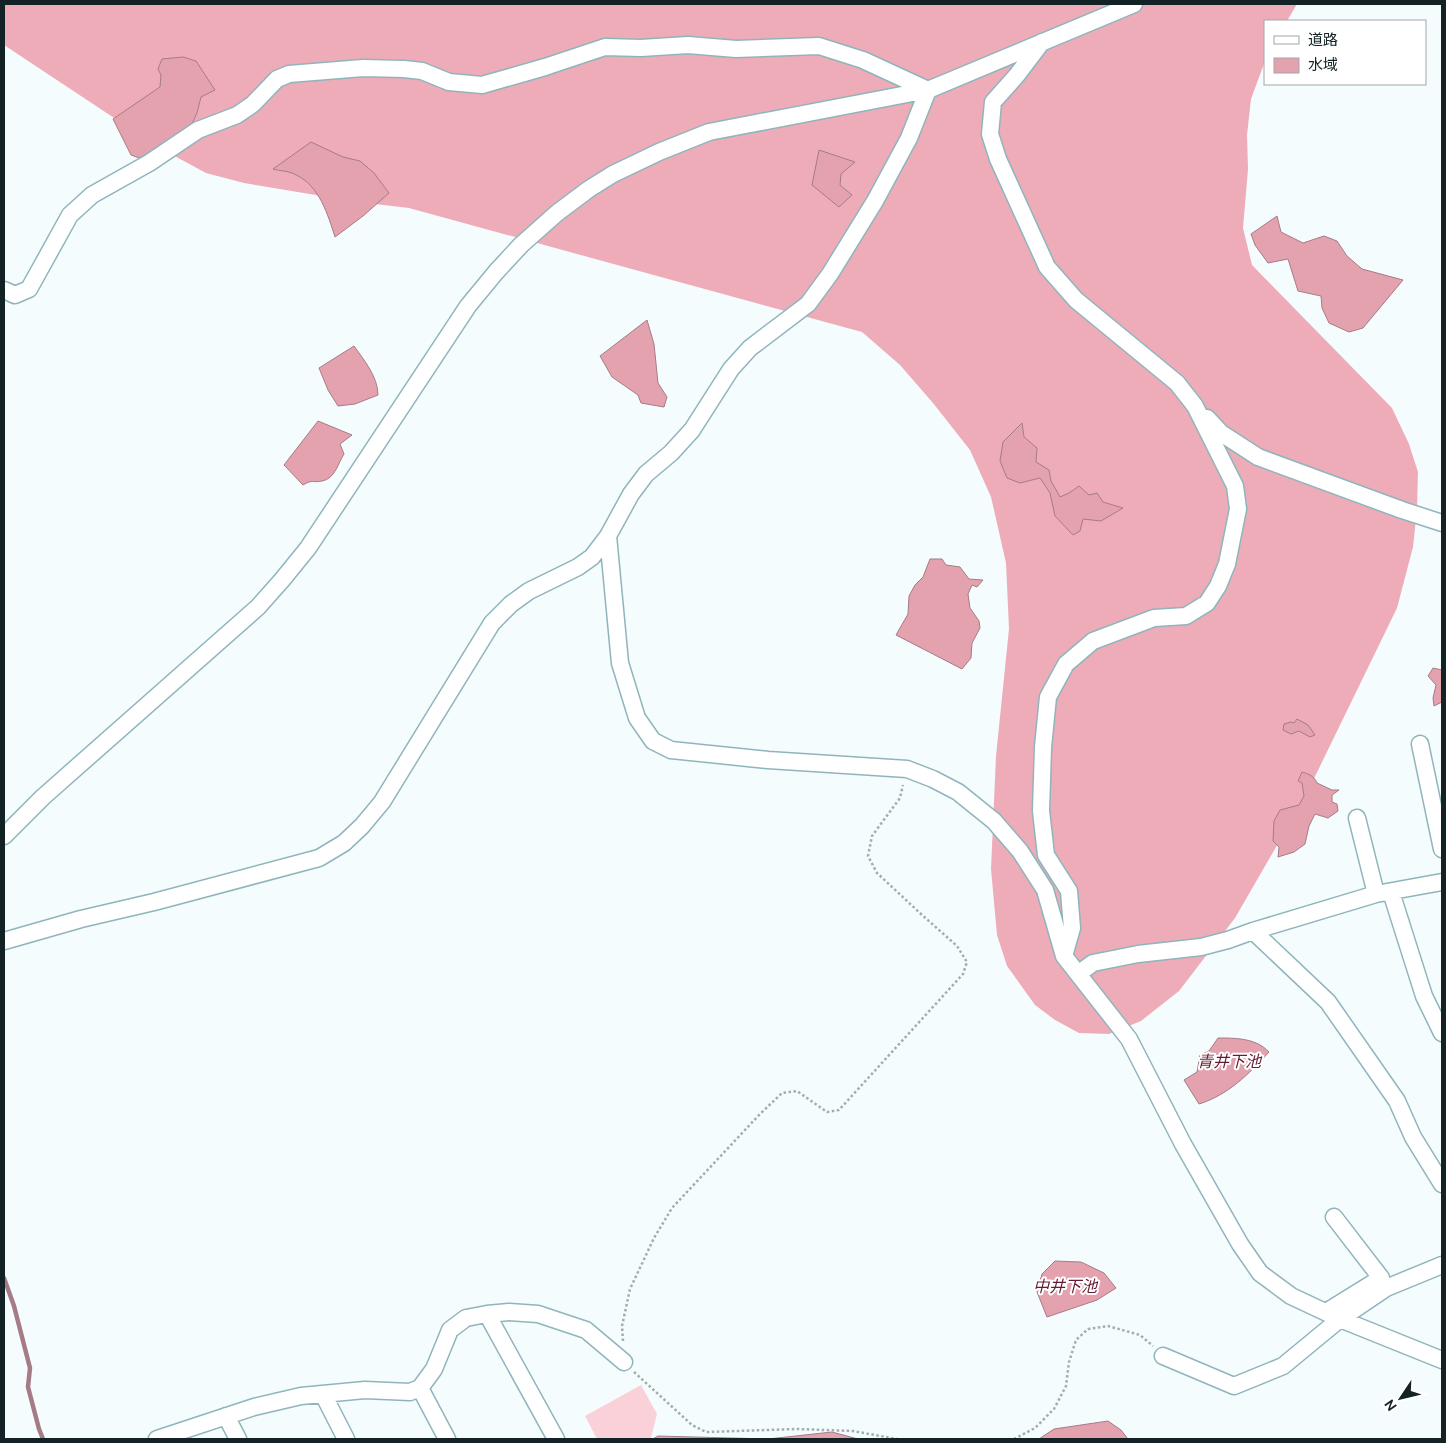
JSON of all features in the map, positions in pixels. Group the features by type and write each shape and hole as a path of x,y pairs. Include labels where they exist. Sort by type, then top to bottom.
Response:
{"street":[{"path":"4,836 43,797 251,613 282,580 308,548 468,306 496,272 557,213 613,174 659,152 709,132 928,90 1134,4"},
{"path":"1042,42 1017,75 993,102 990,134 998,160 1047,267 1076,300 1177,383 1195,406 1221,433 1258,456 1442,523"},
{"path":"4,290 16,295 29,289 70,215 92,196 149,163 198,130 237,116 254,104 277,80 289,74 363,68 404,69 422,71 449,82 482,85 605,47 641,48 688,44 736,49 819,46 863,60 928,90"},
{"path":"4,941 82,918 154,902 319,858 344,843 362,826 382,802 492,623 511,604 529,591 578,567 592,557 608,536 631,494 646,474 692,430 730,369 750,348 808,304 830,274 879,193 909,138 928,90"},
{"path":"1064,956 1072,928 1069,891 1046,855 1041,811 1043,747 1048,697 1066,664 1093,641 1154,618 1186,616 1207,603 1218,586 1227,564 1238,509 1235,486 1195,406"},
{"path":"608,536 620,663 637,718 653,741 672,750 768,760 907,769 927,776 958,792 994,821 1020,851 1046,890 1064,956 1128,1039 1183,1144 1240,1244 1260,1273 1291,1296 1333,1316 1442,1360"},
{"path":"1420,744 1442,849"},
{"path":"1357,818 1424,996 1442,1033"},
{"path":"1078,974 1094,963 1138,954 1201,947 1384,893 1442,882"},
{"path":"1253,931 1328,1002 1397,1101 1413,1137 1442,1184"},
{"path":"1163,1356 1234,1386 1283,1366 1333,1316 1381,1278 1334,1217"},
{"path":"1333,1316 1386,1288 1442,1265"},
{"path":"157,1439 254,1407 301,1396 366,1390 410,1392 420,1388 434,1369 450,1330 466,1318 487,1314 509,1312 538,1314 586,1330 624,1362"},
{"path":"487,1314 556,1439"},
{"path":"420,1388 447,1439"},
{"path":"323,1394 346,1439"},
{"path":"226,1416 238,1439"}],"path":[{"path":"897,1439 852,1431 797,1429 706,1432 692,1425 624,1362 622,1326 630,1289 654,1238 672,1208 759,1115 782,1093 797,1090 827,1112 839,1110 963,974 967,962 957,946 877,873 868,856 872,836 900,798 907,769"},
{"path":"1014,1439 1035,1428 1054,1409 1066,1386 1069,1362 1076,1340 1088,1328 1108,1326 1140,1335 1163,1356"}],"shaded area":[{"path":"4,4 1297,4 1288,20 1264,20 1264,64 1251,99 1247,135 1248,169 1243,228 1252,265 1392,408 1409,444 1418,472 1417,509 1413,547 1397,608 1305,797 1235,918 1179,991 1141,1021 1109,1034 1079,1033 1055,1020 1035,1005 1007,966 997,935 991,869 996,756 1009,629 1006,563 991,497 970,450 900,365 862,332 409,208 358,202 244,183 206,173 158,147 4,45"},
{"path":"641,1385 657,1414 651,1438 597,1439 585,1416"}],"water":[{"path":"183,57 196,61 215,90 201,97 197,113 190,128 142,159 131,155 113,119 160,87 161,75 158,69 162,59"},
{"path":"311,142 343,157 360,161 374,173 389,193 335,237 322,202 311,186 294,174 273,169"},
{"path":"819,150 855,162 841,174 840,185 852,195 839,207 812,185"},
{"path":"1277,216 1281,232 1303,243 1324,236 1337,241 1347,256 1362,269 1403,280 1363,328 1349,332 1329,323 1322,308 1321,296 1298,291 1288,259 1268,263 1255,245 1251,234"},
{"path":"647,320 654,344 658,383 667,397 664,407 641,403 638,395 612,377 600,356"},
{"path":"354,346 373,375 378,395 355,404 338,406 328,390 319,368"},
{"path":"318,421 352,435 340,444 344,454 330,477 326,480 303,485 284,465"},
{"path":"1022,423 1024,437 1037,448 1036,462 1049,470 1051,481 1060,497 1079,486 1089,495 1097,493 1103,502 1123,508 1101,521 1083,519 1080,531 1073,535 1055,516 1050,493 1040,478 1020,483 1007,478 1000,461 1003,442"},
{"path":"930,559 942,559 946,565 960,567 969,579 983,580 977,587 972,585 968,594 970,608 979,621 980,628 972,643 971,658 962,669 896,635 908,614 909,596 915,585 923,577"},
{"path":"1433,668 1442,670 1442,702 1434,706 1433,698 1436,685 1428,676"},
{"path":"1297,719 1308,725 1315,735 1310,737 1299,731 1291,734 1283,730 1284,724 1294,723"},
{"path":"1302,772 1311,776 1317,783 1332,790 1339,790 1332,795 1332,802 1337,804 1338,811 1328,818 1315,814 1309,826 1305,844 1294,852 1278,857 1279,847 1273,841 1274,821 1280,810 1299,805 1304,796 1302,783 1298,781"},
{"name":"青井下池","path":"1218,1038 1252,1041 1269,1052 1246,1076 1229,1089 1199,1104 1184,1080 1197,1072 1200,1055 1209,1051"},
{"name":"中井下池","path":"1055,1261 1081,1262 1104,1273 1116,1288 1097,1300 1047,1317 1037,1292 1042,1274"},
{"path":"1108,1421 1121,1430 1128,1439 1039,1439 1054,1429"},
{"path":"832,1432 858,1439 768,1439"},
{"path":"658,1436 768,1439 653,1439"}],"waterway":[{"path":"4,1278 14,1306 30,1368 28,1387 43,1439"}]}
